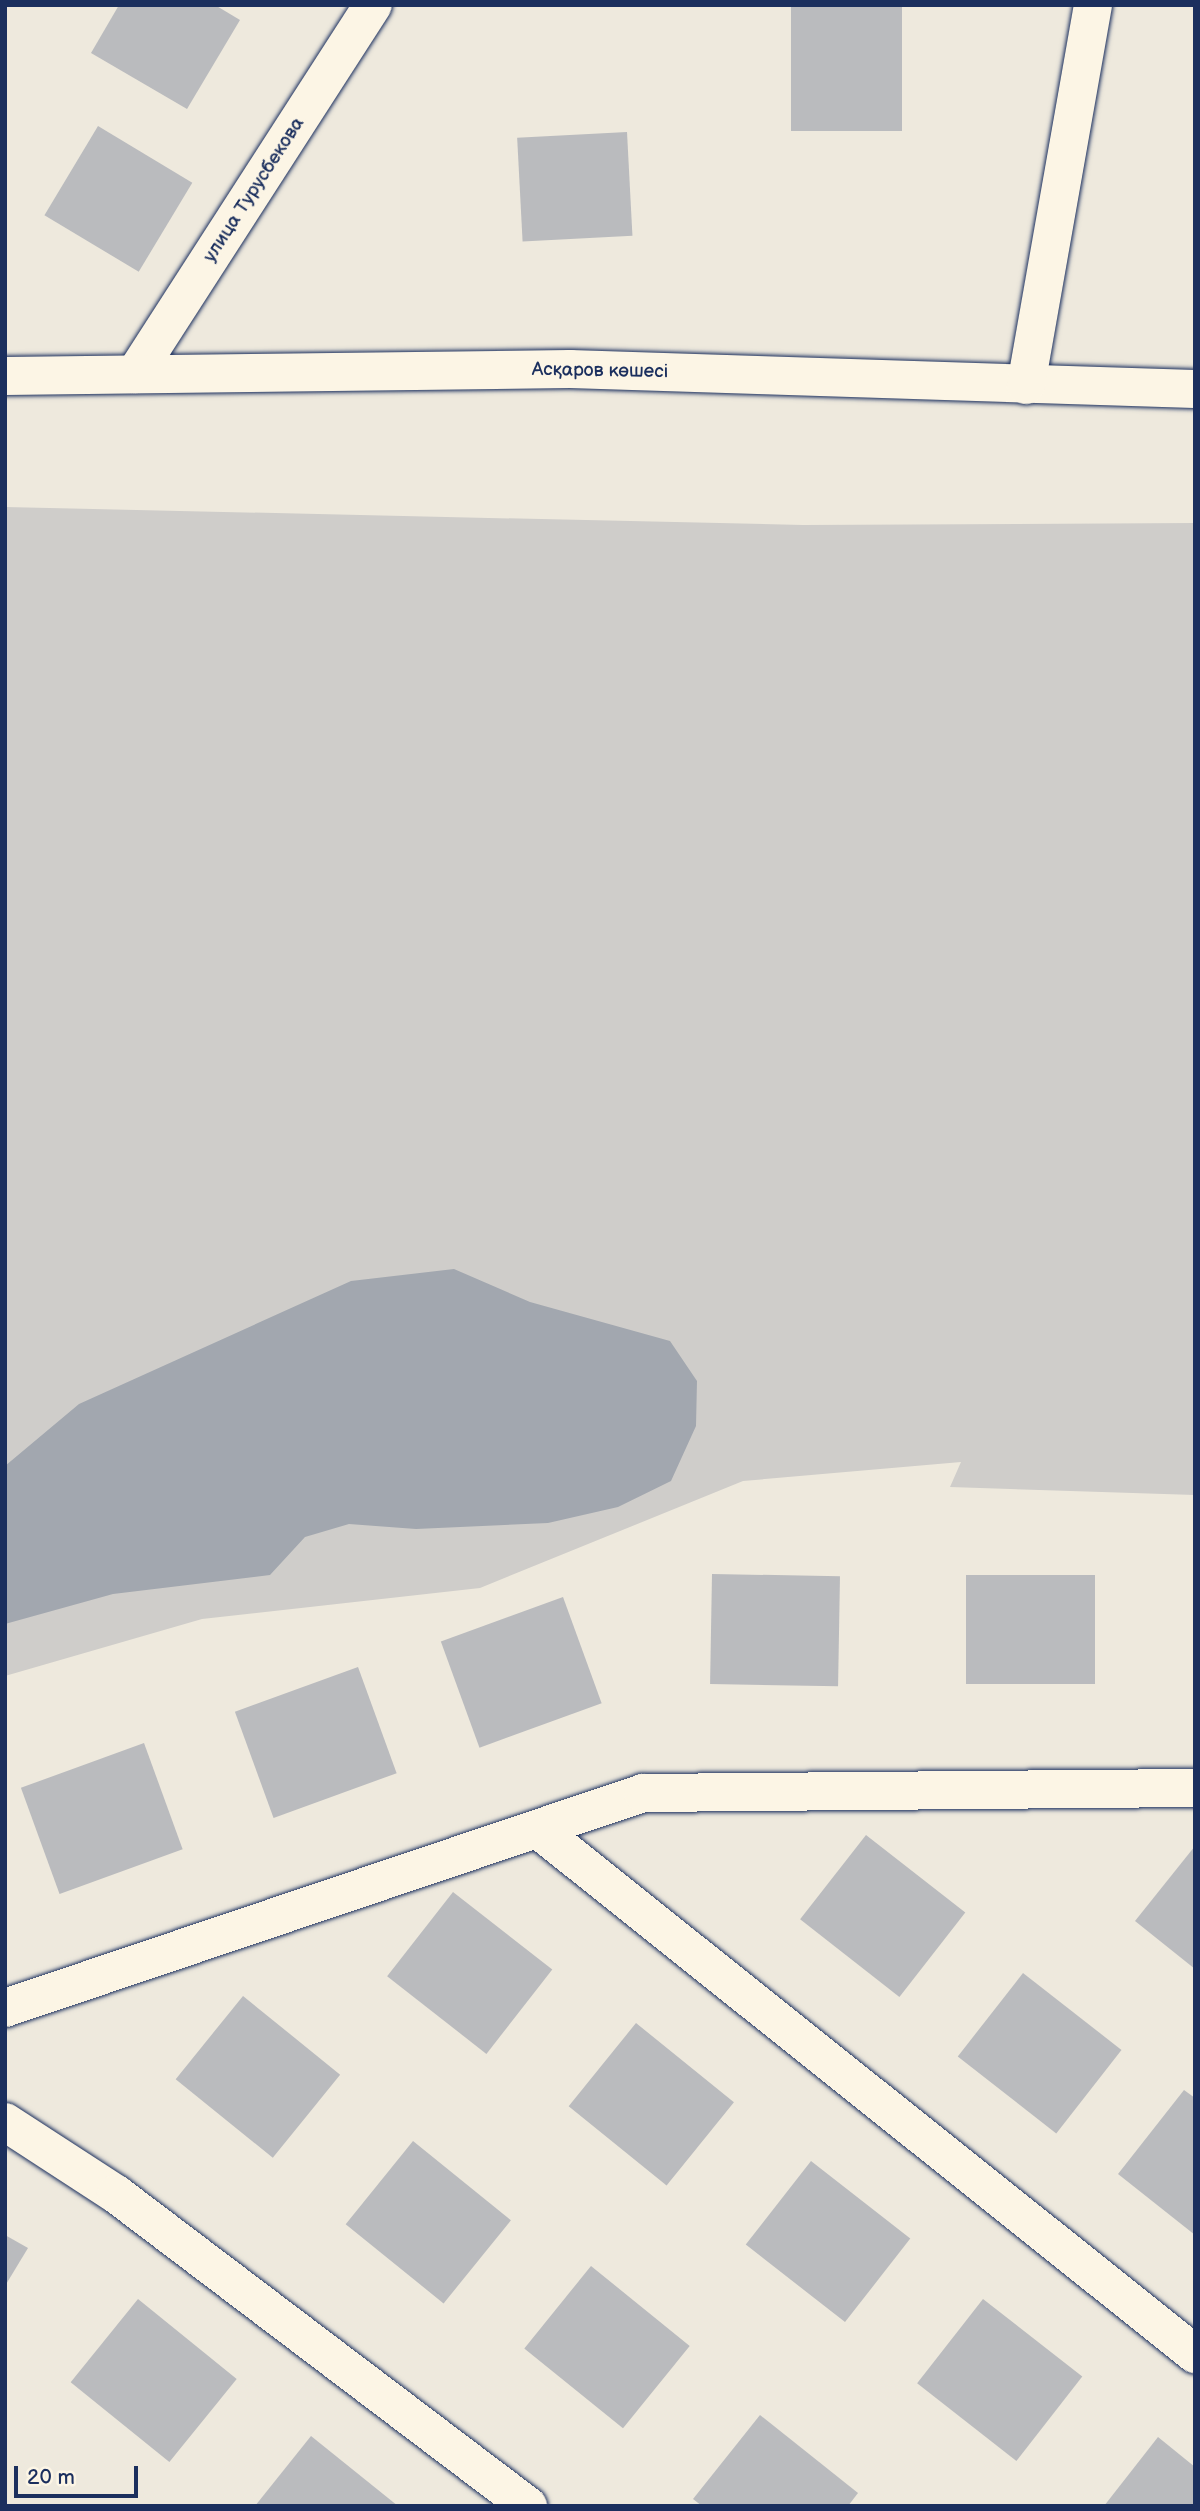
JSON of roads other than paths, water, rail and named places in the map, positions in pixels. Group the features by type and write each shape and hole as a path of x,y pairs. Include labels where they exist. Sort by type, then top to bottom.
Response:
{"street":[{"name":"улица Турусбекова","path":"135,374 373,5"},
{"path":"1026,385 1093,5"},
{"name":"Асқаров көшесі","path":"5,376 570,369 1195,389"},
{"path":"5,2008 643,1793 1195,1788"},
{"path":"539,1830 1195,2354"},
{"path":"5,2122 116,2194 528,2506"}]}
